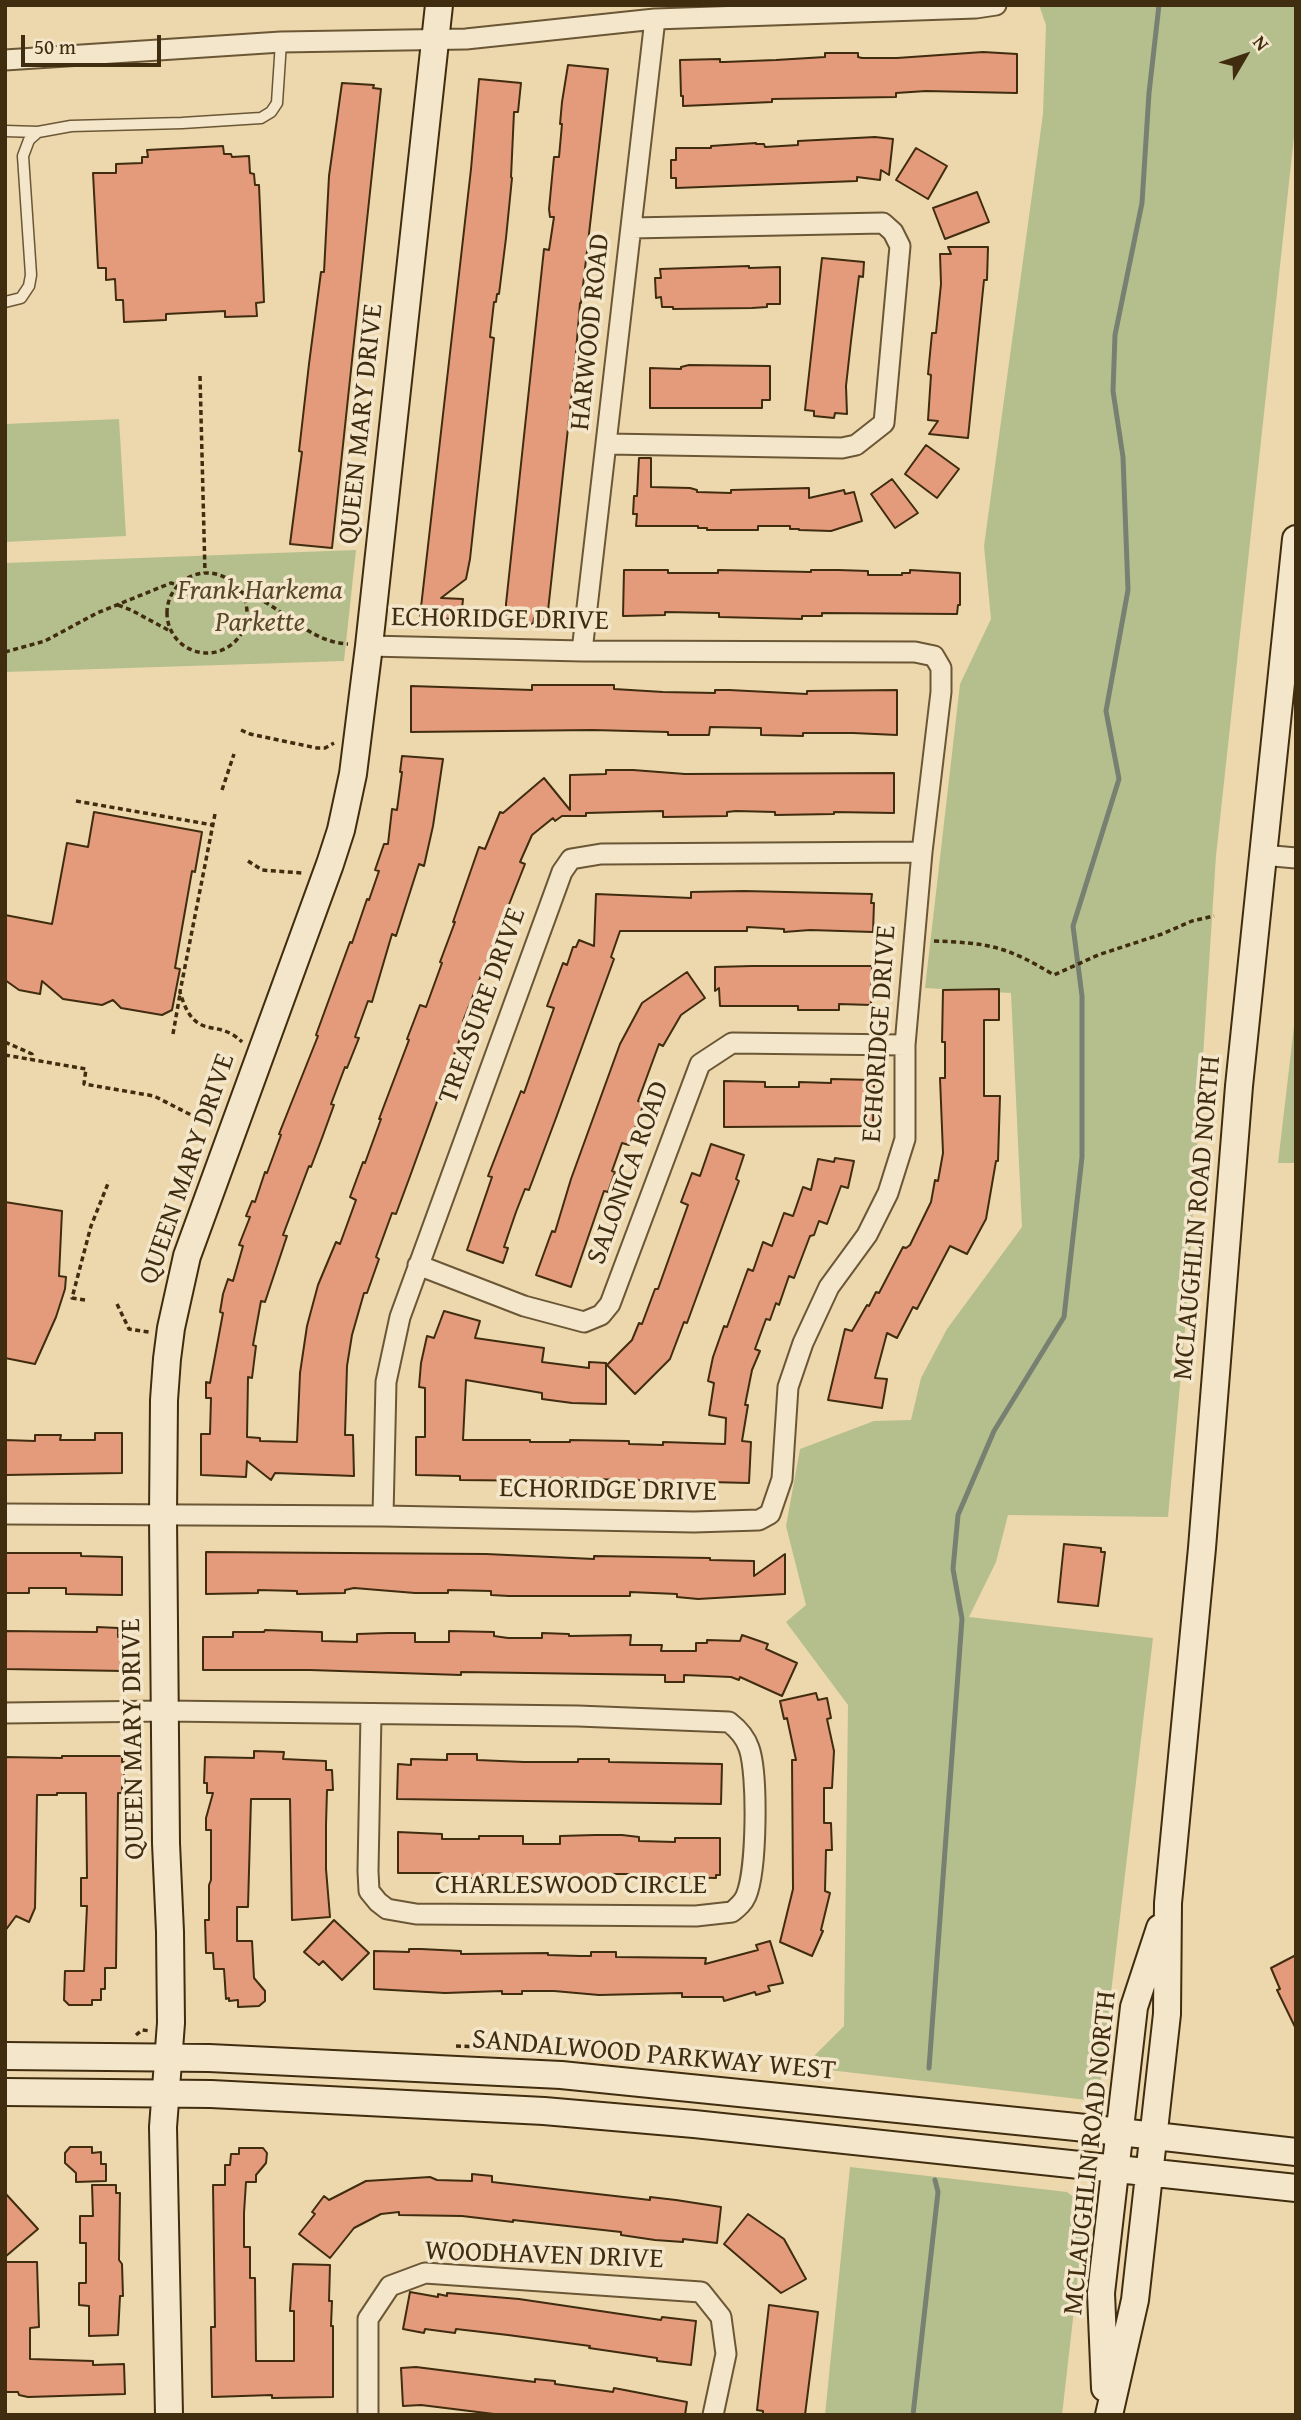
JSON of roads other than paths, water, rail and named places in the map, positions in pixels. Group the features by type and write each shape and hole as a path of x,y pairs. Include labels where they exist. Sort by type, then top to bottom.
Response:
{"main road":[{"name":"QUEEN MARY DRIVE","path":"169,2415 163,2127 170,2023 164,1711 164,1386 180,1282 208,1195 341,830 353,774 359,645 439,5"},
{"name":"MCLAUGHLIN ROAD NORTH","path":"1108,2415 1135,2300 1167,2014 1168,1903 1202,1548 1239,1086 1296,539"},
{"name":"MCLAUGHLIN ROAD NORTH","path":"1108,2415 1101,2293 1134,2007 1168,1903"},
{"name":"SANDALWOOD PARKWAY WEST","path":"5,2056 168,2057 561,2075 1296,2152"},
{"path":"5,2092 166,2093 558,2112 1296,2188"}],"street":[{"path":"5,61 281,41 466,39 655,19 976,8 996,5"},
{"name":"HARWOOD ROAD","path":"582,651 655,19"},
{"path":"607,444 842,448 856,445 884,423 901,246 893,232 883,223 631,228"},
{"name":"ECHORIDGE DRIVE","path":"5,1514 383,1516 694,1522 759,1520 770,1514 782,1479 788,1387 803,1343 829,1287 867,1236 888,1193 905,1139 905,1045 922,852 941,692 941,668 934,656 915,652 582,651 359,645"},
{"name":"TREASURE DRIVE","path":"383,1516 386,1382 400,1317 562,872 571,859 601,854 922,852"},
{"path":"1262,855 1296,858"},
{"name":"SALONICA ROAD","path":"418,1265 524,1306 584,1322 601,1315 610,1304 700,1064 732,1043 905,1045"},
{"name":"CHARLESWOOD CIRCLE","path":"5,1713 164,1711 578,1716 729,1722 743,1736 749,1749 753,1771 755,1823 746,1898 732,1912 696,1916 416,1914 387,1909 369,1891 371,1714"},
{"name":"WOODHAVEN DRIVE","path":"368,2415 368,2319 390,2286 425,2273 701,2292 721,2317 726,2354 713,2415"}],"lane":[{"path":"5,131 38,132 71,126 261,118 271,112 277,103 281,41"},
{"path":"5,302 20,299 29,286 31,275 23,156 29,140 38,132"}],"waterway":[{"path":"929,2068 962,1619 953,1569 958,1515 994,1431 1064,1317 1082,1157 1082,996 1073,926 1119,779 1106,711 1128,590 1123,457 1113,391 1115,335 1142,203 1149,93 1159,5"},
{"path":"913,2415 938,2192 935,2180"}],"park label":[{"name":"Frank Harkema Parkette","path":"260,608"}]}
